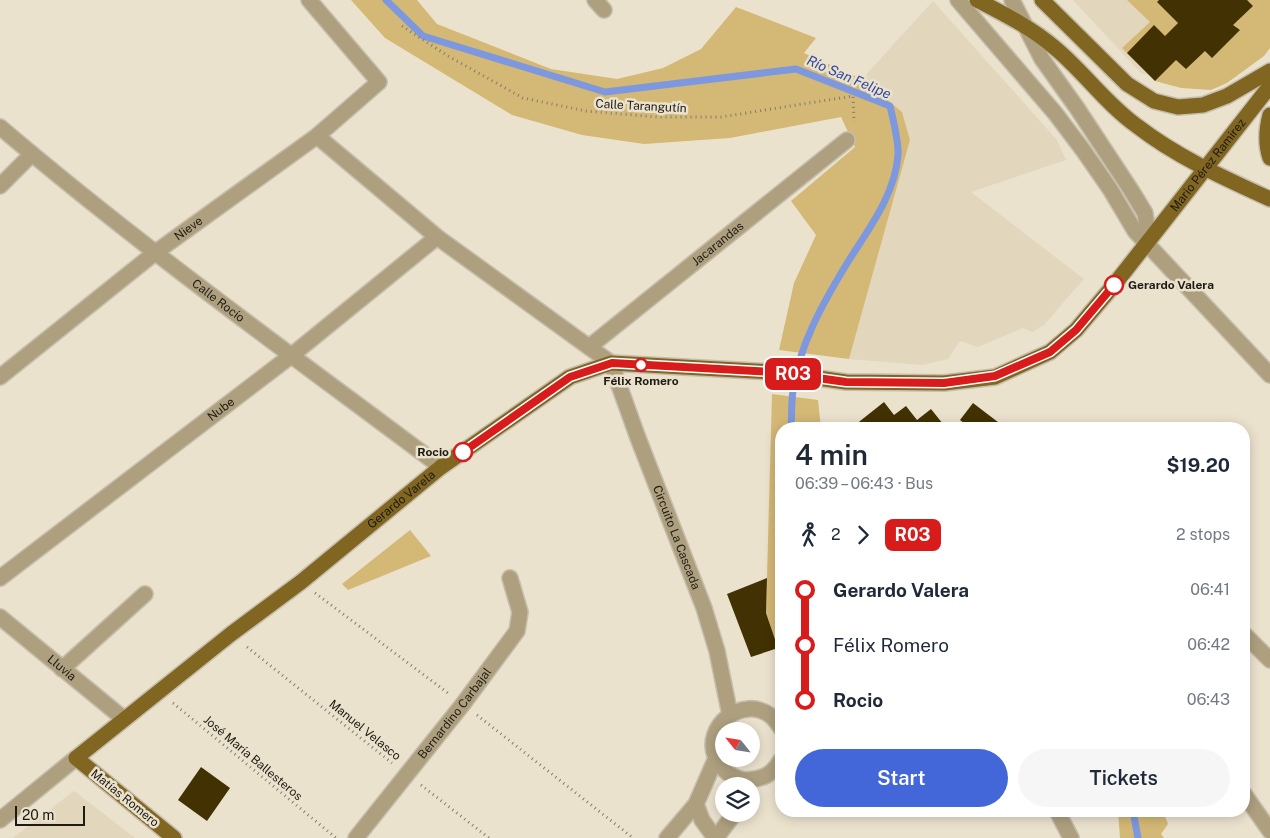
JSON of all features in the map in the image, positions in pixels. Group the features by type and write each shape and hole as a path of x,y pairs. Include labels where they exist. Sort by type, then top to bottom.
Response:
{"main road":[{"path":"977,0 1025,26 1059,52 1135,126 1168,148 1270,199"},
{"path":"1042,0 1128,84 1140,93 1160,103 1178,107 1209,103 1226,96 1270,71"},
{"name":"Mario Pérez Ramirez","path":"1146,244 1270,86"},
{"path":"1270,115 1266,137 1270,158"},
{"name":"Gerardo Varela","path":"76,758 231,634 301,582 441,467 570,377 612,363 775,372 846,382 944,383 995,376 1056,348 1076,330 1146,244"},
{"name":"Matías Romero","path":"76,758 174,838"}],"street":[{"name":"Nieve","path":"0,377 156,252 317,136 379,82 309,0"},
{"path":"958,0 1055,114 1083,150 1110,189 1125,218 1146,244 1270,375"},
{"path":"1012,0 1042,59 1083,116 1145,213 1147,227 1146,244"},
{"name":"Calle Rocío","path":"0,127 156,252 441,467"},
{"path":"317,136 437,237 612,363"},
{"name":"Jacarandas","path":"590,347 847,140"},
{"path":"0,186 32,154"},
{"name":"Nube","path":"0,578 292,355 437,237"},
{"name":"Circuito La Cascada","path":"612,363 638,438 704,608 730,714"},
{"name":"Bernardino Carbajal","path":"356,838 463,704 518,631 520,612 510,578"},
{"path":"62,669 145,594"},
{"name":"Lluvia","path":"0,617 124,719"},
{"path":"1250,640 1270,660"},
{"path":"723,722 730,714 744,709 759,709 772,716 775,720"},
{"path":"0,820 76,758"},
{"path":"667,838 696,804 715,760"},
{"path":"723,768 726,772 736,777"},
{"path":"760,781 775,770"},
{"path":"1250,801 1267,822"},
{"path":"696,804 702,820 715,838 728,822"},
{"path":"1060,817 1071,838"}],"path":[{"name":"Calle Tarangutín","path":"402,26 448,56 523,98 586,111 657,117 721,117 852,96 854,124 847,140"},
{"name":"Manuel Velasco","path":"231,634 489,838"},
{"name":"José María Ballesteros","path":"159,691 336,838"}],"shaded area":[{"path":"351,0 417,0 437,24 551,69 617,79 663,68 701,49 736,7 816,38 804,53 862,79 902,112 910,140 849,359 779,350 794,283 816,235 791,201 855,147 841,117 730,138 644,144 582,135 512,115 385,38"},
{"path":"1073,0 1270,0 1177,84 1141,73"},
{"path":"1127,0 1270,0 1270,48 1264,56 1227,83 1211,90 1181,88 1155,81 1122,48 1150,22"},
{"path":"933,1 1057,140 1066,160 971,192 1084,279 1044,325 1032,332 1023,328 978,347 960,341 948,359 922,365 849,359 910,140 902,112 862,79"},
{"path":"772,394 818,400 820,422 775,422 775,639 766,613"},
{"path":"410,530 431,556 348,590 342,584"},
{"path":"74,791 135,838 13,838"},
{"path":"1118,817 1165,817 1168,824 1161,834 1164,838 1120,838"}],"building":[{"path":"1159,0 1247,0 1253,6 1233,25 1240,30 1212,58 1205,51 1186,69 1176,60 1155,81 1127,53 1154,25 1165,36 1178,23 1157,2"},
{"path":"884,402 894,415 906,406 917,420 931,409 941,422 859,422"},
{"path":"973,403 998,422 962,422 960,420"},
{"path":"767,578 766,613 775,639 775,649 751,657 727,594"},
{"path":"201,767 230,788 207,821 178,800"}],"waterway":[{"name":"Río San Felipe","path":"386,0 423,36 605,92 796,69 890,106 898,150 892,185 879,213 829,294 806,341 796,374 791,422"},
{"name":"Río San Felipe","path":"1134,817 1138,838"}],"bus line":[{"name":"R03","path":"463,452 570,377 612,363 775,372 846,382 944,383 995,376 1050,352 1062,343 1076,330 1114,285"}],"place":[{"name":"Gerardo Valera","path":"1114,285"},
{"name":"Félix Romero","path":"641,365"},
{"name":"Rocio","path":"463,452"}]}
